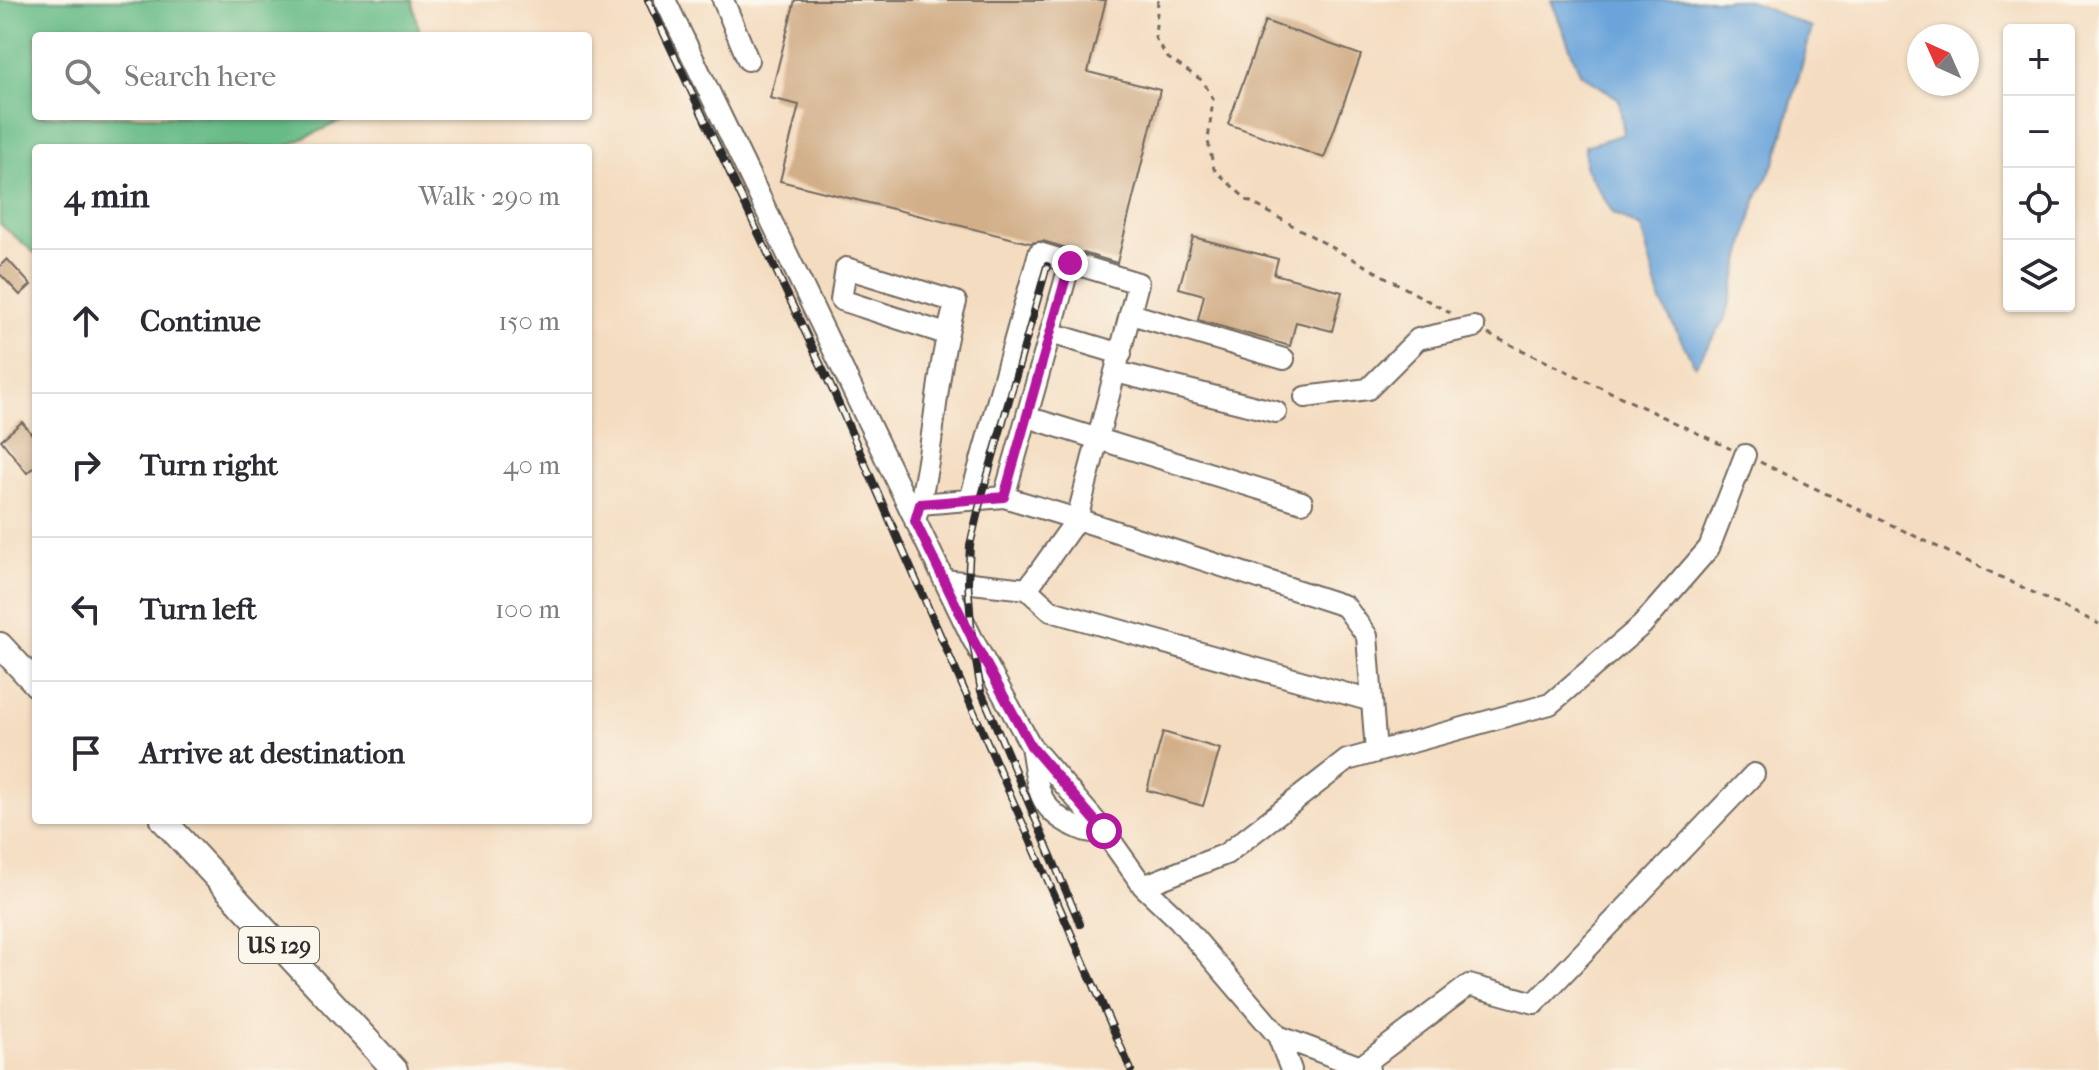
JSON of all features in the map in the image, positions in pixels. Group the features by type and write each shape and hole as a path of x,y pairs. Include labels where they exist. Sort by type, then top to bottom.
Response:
{"main road":[{"path":"0,645 32,680"},
{"name":"US 129","path":"167,824 395,1070"}],"lane":[{"path":"665,0 917,512 944,580 972,638 1031,746 1104,831 1143,886 1178,919 1278,1036 1291,1070"},
{"path":"723,0 748,60"},
{"path":"970,500 1039,253 1138,283 1077,519 1027,589"},
{"path":"1004,497 1070,263"},
{"path":"917,512 926,483 946,334 956,302 846,268 841,300 946,334"},
{"path":"1131,314 1284,359"},
{"path":"1305,397 1368,389 1418,339 1474,327"},
{"path":"1057,335 1118,363 1276,412"},
{"path":"1040,421 1302,502"},
{"path":"1143,886 1226,854 1347,760 1550,704 1642,625 1709,548 1745,455"},
{"path":"917,512 970,500 1004,497 1345,606 1367,636 1376,752"},
{"path":"944,580 1027,589 1051,611 1372,701"},
{"path":"1031,746 1039,793 1055,817 1089,834 1104,831"},
{"path":"1278,1036 1364,1068 1469,985 1535,1003 1754,774"}],"path":[{"path":"1158,0 1155,38 1168,58 1203,81 1213,99 1208,141 1214,169 1247,200 1474,327 2099,624"}],"green space":[{"path":"0,0 412,0 419,32 32,32 32,120 347,120 292,144 32,144 32,251 0,224"}],"water":[{"path":"1551,0 1748,0 1812,28 1776,160 1755,201 1726,318 1695,366 1661,302 1641,228 1613,213 1585,167 1585,146 1624,134 1619,99 1580,73"}],"building":[{"path":"795,0 1106,0 1088,72 1160,90 1117,263 1043,241 1030,243 780,181 799,105 770,98"},
{"path":"1265,21 1361,55 1324,158 1228,124"},
{"path":"1193,237 1278,259 1274,274 1342,292 1332,331 1296,322 1290,346 1198,320 1204,295 1179,288"},
{"path":"7,259 31,285 20,295 0,274 0,266"},
{"path":"22,422 32,434 32,469 27,473 1,440"},
{"path":"1163,732 1220,749 1203,806 1147,790"}],"railway":[{"path":"648,0 834,393 1131,1070"},
{"path":"1047,266 981,499 970,545 968,582 972,638 981,691 1080,924"}],"route":[{"path":"1070,263 1004,497 920,504 915,521 972,638 1031,746 1104,831"}]}
